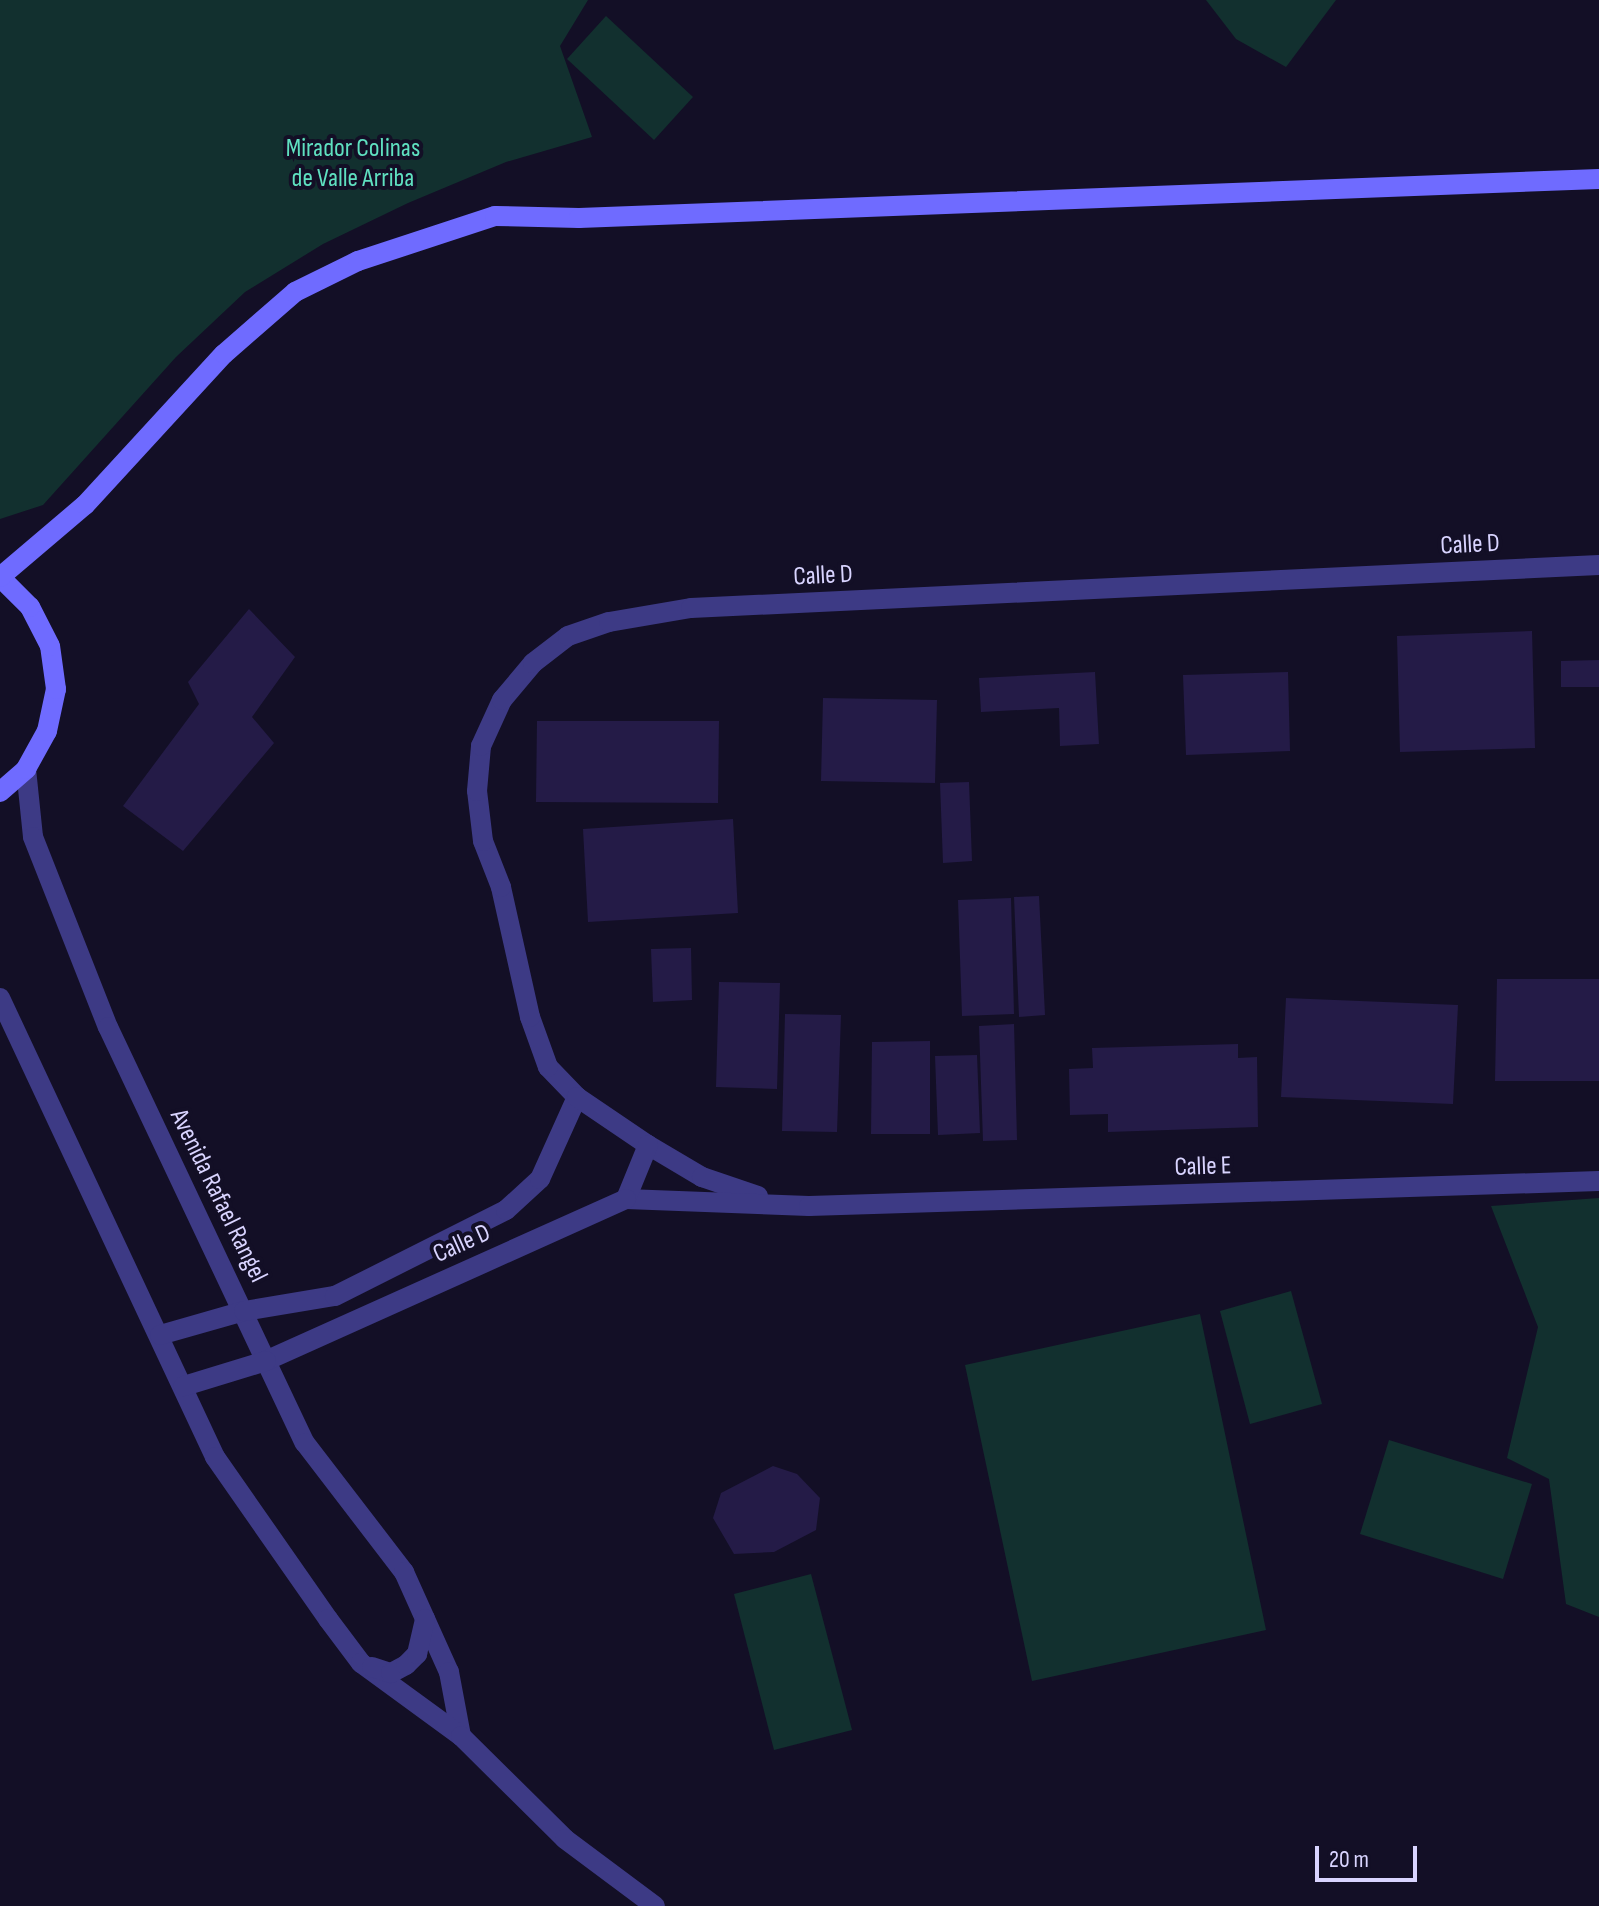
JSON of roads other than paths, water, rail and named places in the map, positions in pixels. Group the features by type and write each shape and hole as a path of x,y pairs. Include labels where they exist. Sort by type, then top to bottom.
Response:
{"street":[{"path":"0,792 26,769 47,731 56,689 50,646 37,620 0,577 85,505 224,354 295,292 358,261 495,216 579,218 1599,179"},
{"name":"Calle D","path":"648,1145 577,1097 548,1067 530,1017 501,887 483,841 477,791 481,746 502,700 533,663 568,636 609,622 691,608 1599,565"},
{"name":"Avenida Rafael Rangel","path":"26,769 33,837 108,1027 305,1443 404,1572 449,1672 461,1736"},
{"path":"0,998 215,1457 361,1663 461,1736 565,1839 655,1906"},
{"name":"Calle D","path":"160,1335 244,1311 335,1296 506,1210 540,1179 577,1097"},
{"path":"626,1199 648,1145"},
{"name":"Calle E","path":"648,1145 741,1193 809,1206"},
{"name":"Calle E","path":"626,1199 809,1206 1599,1181"},
{"name":"Calle D","path":"184,1386 266,1361 626,1199"},
{"path":"361,1663 391,1673 406,1665 422,1642 425,1617"}],"park label":[{"name":"Mirador Colinas de Valle Arriba","path":"353,164"}]}
